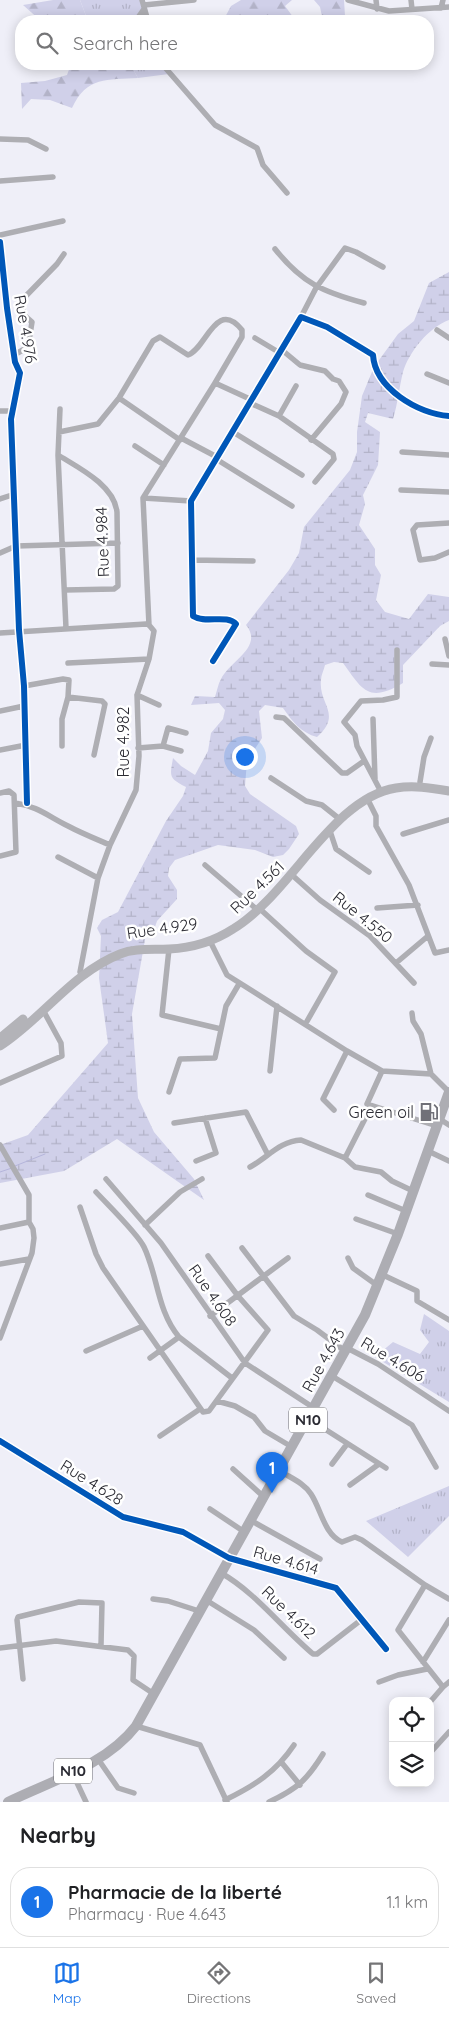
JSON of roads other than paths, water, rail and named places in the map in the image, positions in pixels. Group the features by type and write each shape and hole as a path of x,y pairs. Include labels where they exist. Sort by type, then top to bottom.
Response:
{"highway":[{"name":"Rue 4.643","path":"134,1729 243,1531 280,1471 346,1350 378,1286 449,1092"},
{"name":"N10","path":"8,1802 98,1759 116,1747 134,1729"}],"main road":[{"name":"Rue 4.929","path":"0,1038 80,972 112,953 125,948 179,944 205,938 233,924 257,908 337,817 354,800 377,784 420,782 449,786"},
{"name":"Rue 4.561","path":"0,1046 81,977 110,958 131,951 187,948 210,941 241,924 292,875 350,809 367,798 388,790 404,787 425,787 449,791"}],"street":[{"path":"143,5 194,0"},
{"path":"348,0 377,9 449,7"},
{"path":"376,0 377,9"},
{"path":"411,0 412,9"},
{"path":"441,8 443,0"},
{"path":"167,70 215,125 257,148 263,165 287,193"},
{"path":"1,140 28,140 46,149"},
{"path":"0,181 53,177"},
{"path":"0,235 63,221"},
{"name":"Rue 4.976","path":"0,242 7,308 14,355 20,378 11,411 24,686 27,803"},
{"path":"212,661 236,623 231,620 200,619 193,616 191,501 301,317 316,288 345,248 356,252 383,268"},
{"path":"275,249 285,261 316,288 364,303"},
{"path":"14,355 28,347 32,322 24,314 21,301 57,264 64,254"},
{"path":"0,307 7,308"},
{"path":"301,317 327,327 373,355 373,366 378,374 411,406 428,414 449,416"},
{"path":"60,432 98,424 119,398 153,341 160,337 186,355 191,354 214,324 219,321 230,321 242,330 242,337 215,383 142,498"},
{"path":"437,330 449,338"},
{"path":"255,338 281,351 300,365 325,371 333,379 340,381 346,392 341,404 311,440"},
{"path":"427,374 449,383"},
{"path":"215,383 279,416 333,454 334,459 315,482"},
{"path":"279,416 296,386"},
{"path":"119,398 181,439 216,458 292,506"},
{"path":"60,409 58,455 66,628"},
{"path":"0,412 11,411"},
{"path":"233,432 302,475"},
{"path":"135,446 164,465"},
{"path":"402,452 449,456"},
{"name":"Rue 4.984","path":"58,455 86,472 114,498 117,512 116,588 65,590"},
{"path":"401,490 449,492"},
{"path":"0,499 15,494"},
{"path":"142,498 191,501"},
{"name":"Rue 4.982","path":"80,972 98,878 110,845 136,790 138,748 137,695 154,638 154,631 149,625 142,498"},
{"path":"449,523 417,525 414,530 420,560 435,558 449,552"},
{"path":"0,553 16,546 118,543"},
{"path":"191,560 253,561"},
{"path":"0,633 20,630 149,625"},
{"path":"446,639 449,656"},
{"path":"377,784 357,746 355,735 344,722 362,702 383,700 397,696 397,650"},
{"path":"68,663 149,659"},
{"path":"432,664 449,665"},
{"path":"24,686 67,678 69,683 68,697 62,719 62,746"},
{"path":"137,695 159,705"},
{"path":"68,697 102,701 105,704 94,755"},
{"path":"0,711 24,706"},
{"path":"276,717 284,718 342,773 347,773 364,761"},
{"path":"373,719 377,784"},
{"path":"163,746 165,730 168,728 186,733"},
{"path":"420,782 424,757 430,738"},
{"path":"0,750 26,745"},
{"path":"138,748 163,746 182,751"},
{"path":"271,778 306,801 322,805 337,817"},
{"path":"0,793 11,791 14,795 14,822 17,837 16,852 0,856"},
{"path":"367,798 376,816 376,826 418,905 428,936 437,954 449,950"},
{"path":"15,803 27,803 110,845"},
{"path":"403,834 449,820"},
{"path":"330,831 336,849 369,872"},
{"path":"58,857 98,878"},
{"path":"205,865 306,951 334,971 335,976 306,1024"},
{"name":"Rue 4.550","path":"292,875 320,900 370,936 414,983"},
{"path":"377,908 418,905"},
{"path":"396,963 428,936"},
{"path":"210,941 225,972 239,984 382,1071 432,1074"},
{"path":"169,949 162,1015 221,1029"},
{"path":"169,1092 180,1059 215,1058 227,1002 239,984"},
{"path":"270,1071 277,1006"},
{"path":"0,1083 62,1056 61,1043 43,1010"},
{"path":"412,1013 413,1021 421,1034 432,1074 449,1092"},
{"path":"334,1110 323,1099 347,1050"},
{"path":"382,1071 367,1104 375,1108 449,1125"},
{"path":"345,1158 370,1109 375,1108"},
{"path":"174,1123 246,1112 267,1153"},
{"path":"196,1161 216,1153 205,1118"},
{"path":"250,1167 263,1160 267,1153 301,1140 345,1158 355,1167 381,1172 413,1192"},
{"path":"0,1145 29,1195 29,1222 33,1229 34,1238 30,1259 0,1338"},
{"path":"428,1151 449,1161"},
{"name":"Rue 4.608","path":"106,1179 161,1243 210,1316 245,1363 314,1408"},
{"path":"145,1225 180,1192 202,1179"},
{"path":"96,1192 144,1246 166,1316 179,1337 232,1378"},
{"path":"368,1195 406,1211"},
{"path":"80,1207 99,1261 200,1409 209,1411 268,1330 238,1296 208,1256"},
{"path":"356,1219 398,1234"},
{"path":"0,1228 29,1222"},
{"name":"Rue 4.606","path":"242,1248 294,1316 346,1350 378,1364 448,1410"},
{"path":"210,1316 288,1258"},
{"path":"348,1258 353,1268 378,1286"},
{"path":"0,1264 30,1259"},
{"path":"383,1275 417,1291 416,1301 449,1320"},
{"path":"86,1351 143,1326"},
{"path":"150,1358 179,1337"},
{"path":"332,1376 412,1426 436,1467"},
{"path":"217,1401 235,1406 248,1413 259,1422 265,1431 292,1447"},
{"path":"160,1436 200,1409"},
{"path":"309,1418 386,1468"},
{"name":"Rue 4.628","path":"0,1441 113,1513 139,1522 183,1532 229,1558"},
{"path":"332,1464 347,1444"},
{"path":"350,1485 379,1464"},
{"path":"233,1469 264,1497"},
{"path":"280,1471 302,1484 311,1494 330,1531 337,1540 342,1542 355,1537 362,1540 425,1585 449,1599"},
{"path":"210,1509 243,1531"},
{"path":"250,1520 320,1559"},
{"name":"Rue 4.614","path":"229,1558 336,1588 361,1620"},
{"name":"Rue 4.612","path":"221,1573 238,1583 286,1632 313,1654 317,1654 361,1620"},
{"path":"425,1585 398,1630 427,1669 444,1688"},
{"path":"153,1599 168,1601 199,1611"},
{"path":"206,1600 254,1630 284,1658"},
{"path":"23,1679 16,1620 18,1617 78,1602 103,1604 101,1645"},
{"path":"361,1620 386,1649"},
{"path":"423,1662 449,1620"},
{"path":"0,1648 56,1641 101,1645 134,1653 133,1680 154,1694"},
{"path":"379,1682 427,1669"},
{"path":"434,1698 449,1682"},
{"path":"134,1729 200,1745 226,1801 265,1778 282,1762 294,1745"},
{"path":"434,1749 449,1732"},
{"path":"269,1802 300,1785 311,1773 323,1754"},
{"path":"98,1759 118,1788 134,1793"},
{"path":"282,1762 300,1785"},
{"path":"72,1772 86,1802"}],"waterway":[{"path":"15,1166 45,1154"},
{"path":"0,1172 12,1168"}],"place":[{"name":"Green oil","path":"429,1112"},
{"name":"Pharmacie de la liberté","path":"272,1493"}]}
